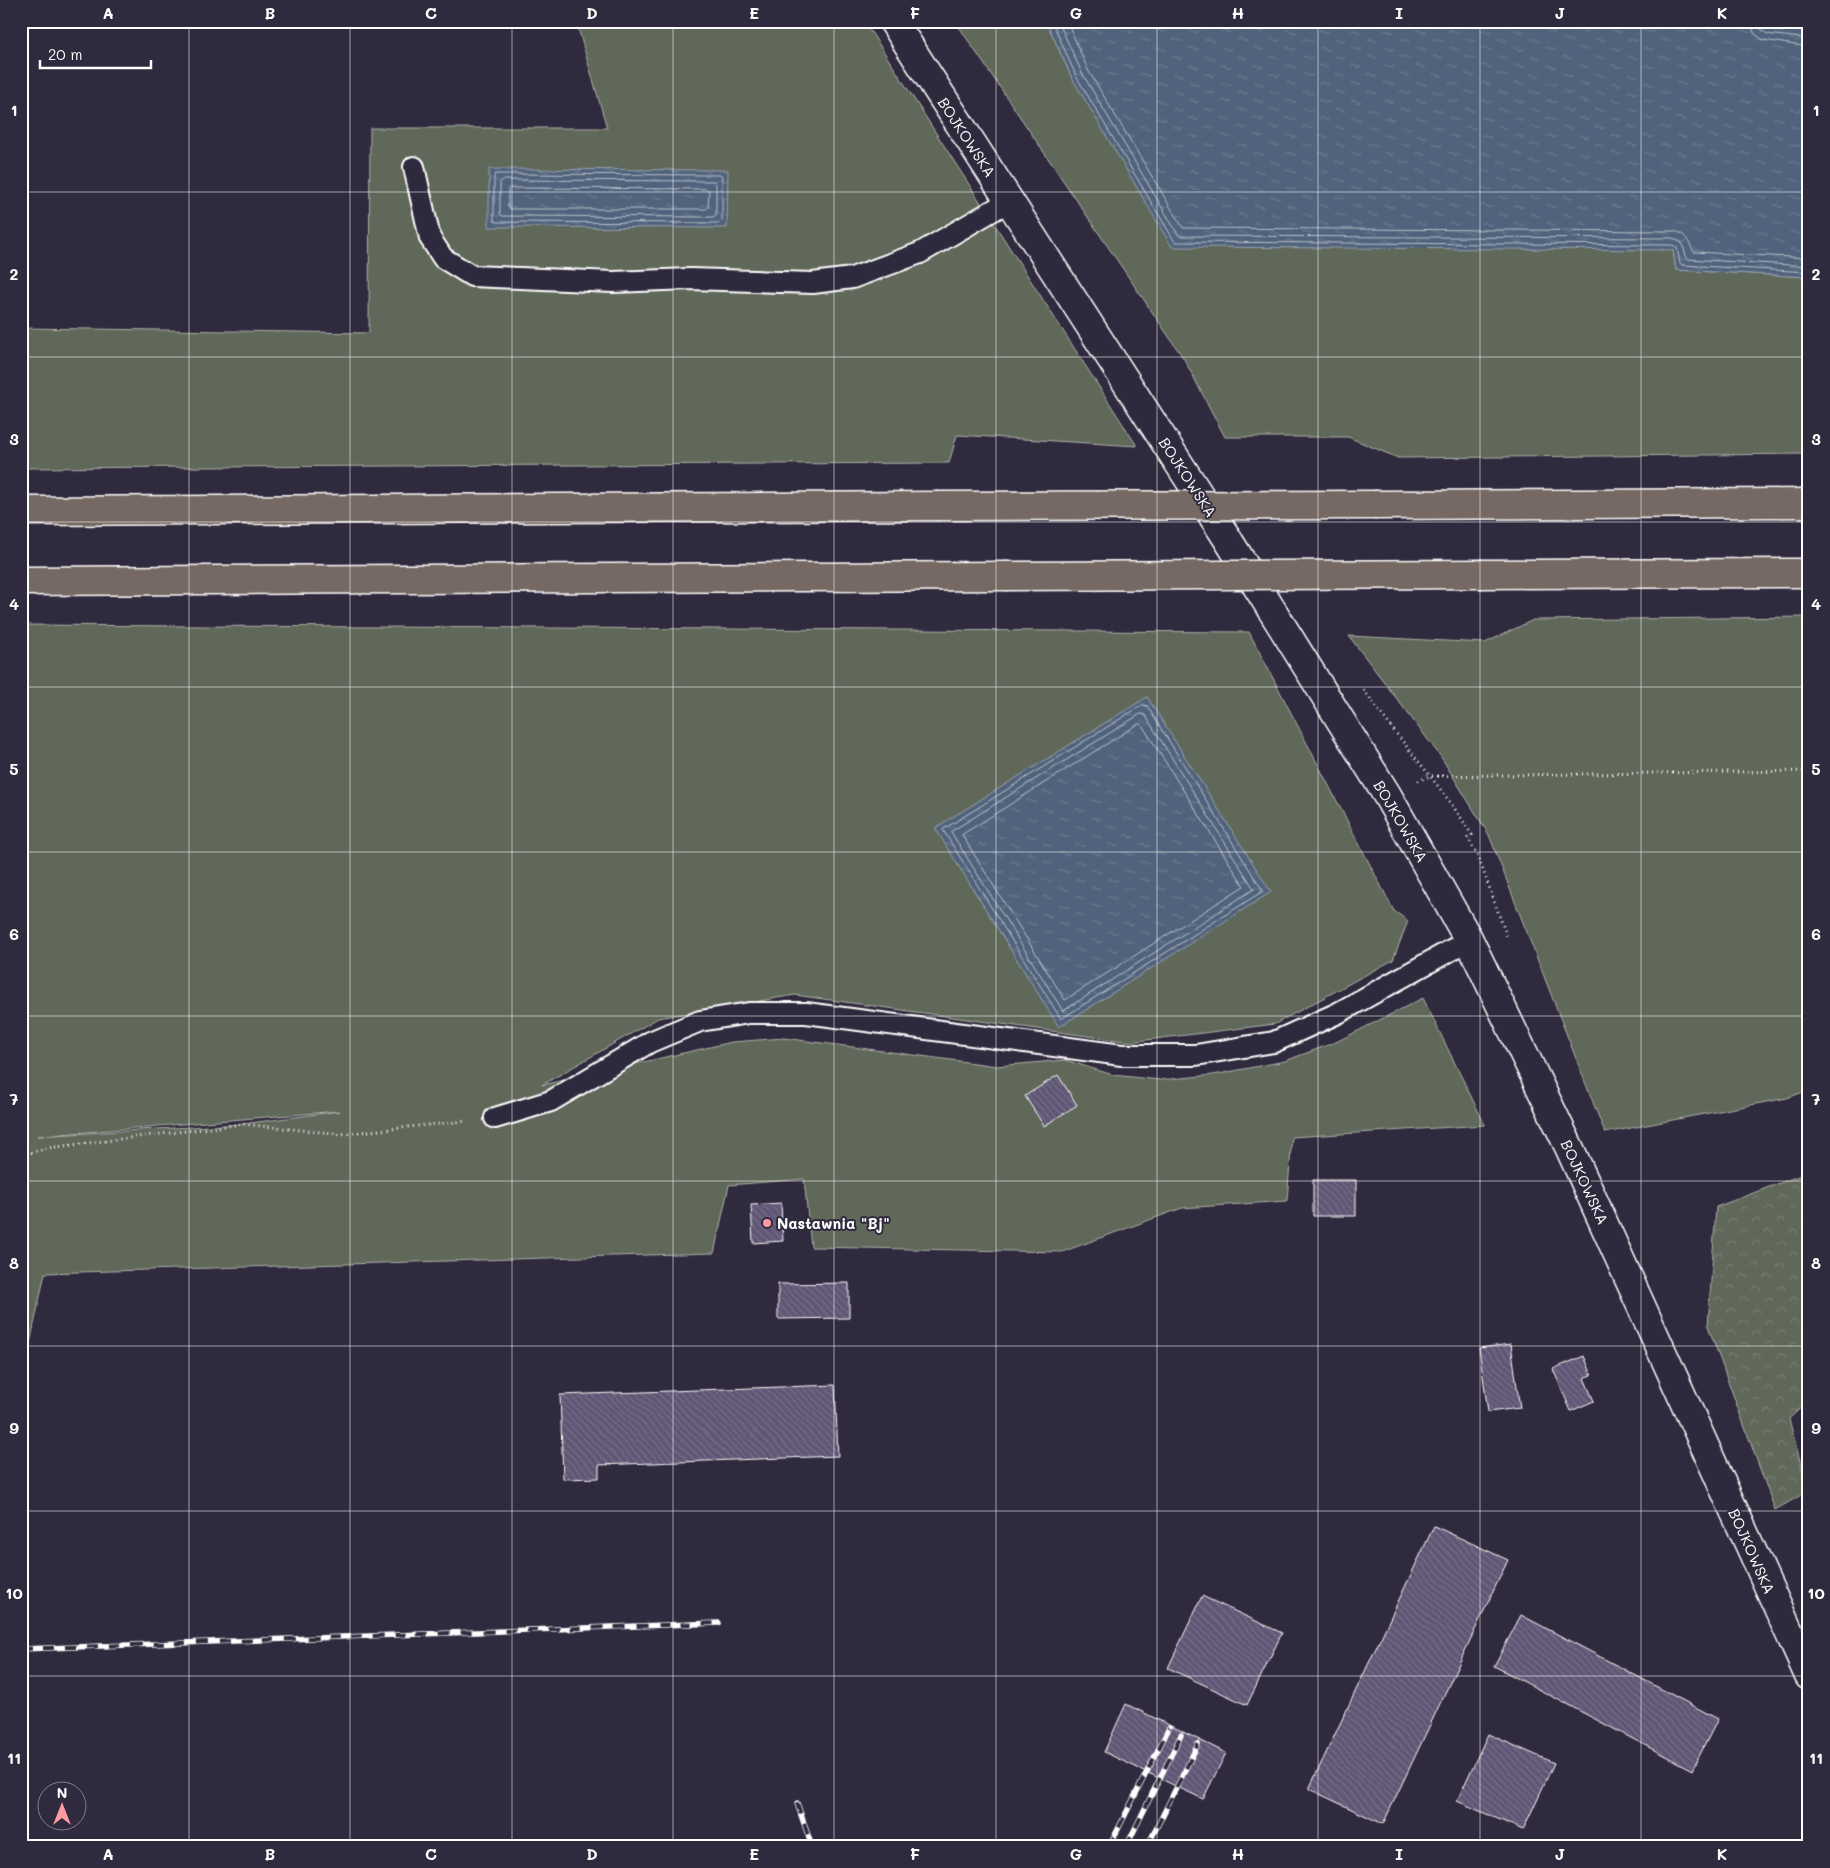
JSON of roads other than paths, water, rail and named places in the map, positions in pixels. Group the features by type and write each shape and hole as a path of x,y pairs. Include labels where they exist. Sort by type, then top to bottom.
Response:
{"highway":[{"path":"21,510 1809,503"},
{"path":"21,580 1809,573"}],"street":[{"name":"BOJKOWSKA","path":"893,21 1227,538 1387,795 1469,940 1578,1167 1809,1676"}],"lane":[{"path":"414,167 430,238 444,258 472,276 527,280 613,282 690,279 812,282 852,278 920,253 1009,201"},
{"path":"495,1118 551,1101 650,1042 700,1020 749,1013 806,1013 1122,1055 1196,1055 1274,1042 1338,1013 1469,940"}],"water":[{"path":"1046,21 1749,21 1809,28 1809,277 1676,270 1673,250 1172,247 1072,78"},
{"path":"489,169 728,170 727,228 489,227"},
{"path":"1147,697 1271,892 1059,1027 935,828"}],"railway":[{"path":"21,1649 719,1623"},
{"path":"1109,1847 1169,1728"},
{"path":"1126,1847 1181,1735"},
{"path":"1147,1847 1198,1744"},
{"path":"797,1803 812,1847"}],"place":[{"name":"Nastawnia \"Bj\"","path":"767,1223"}]}
